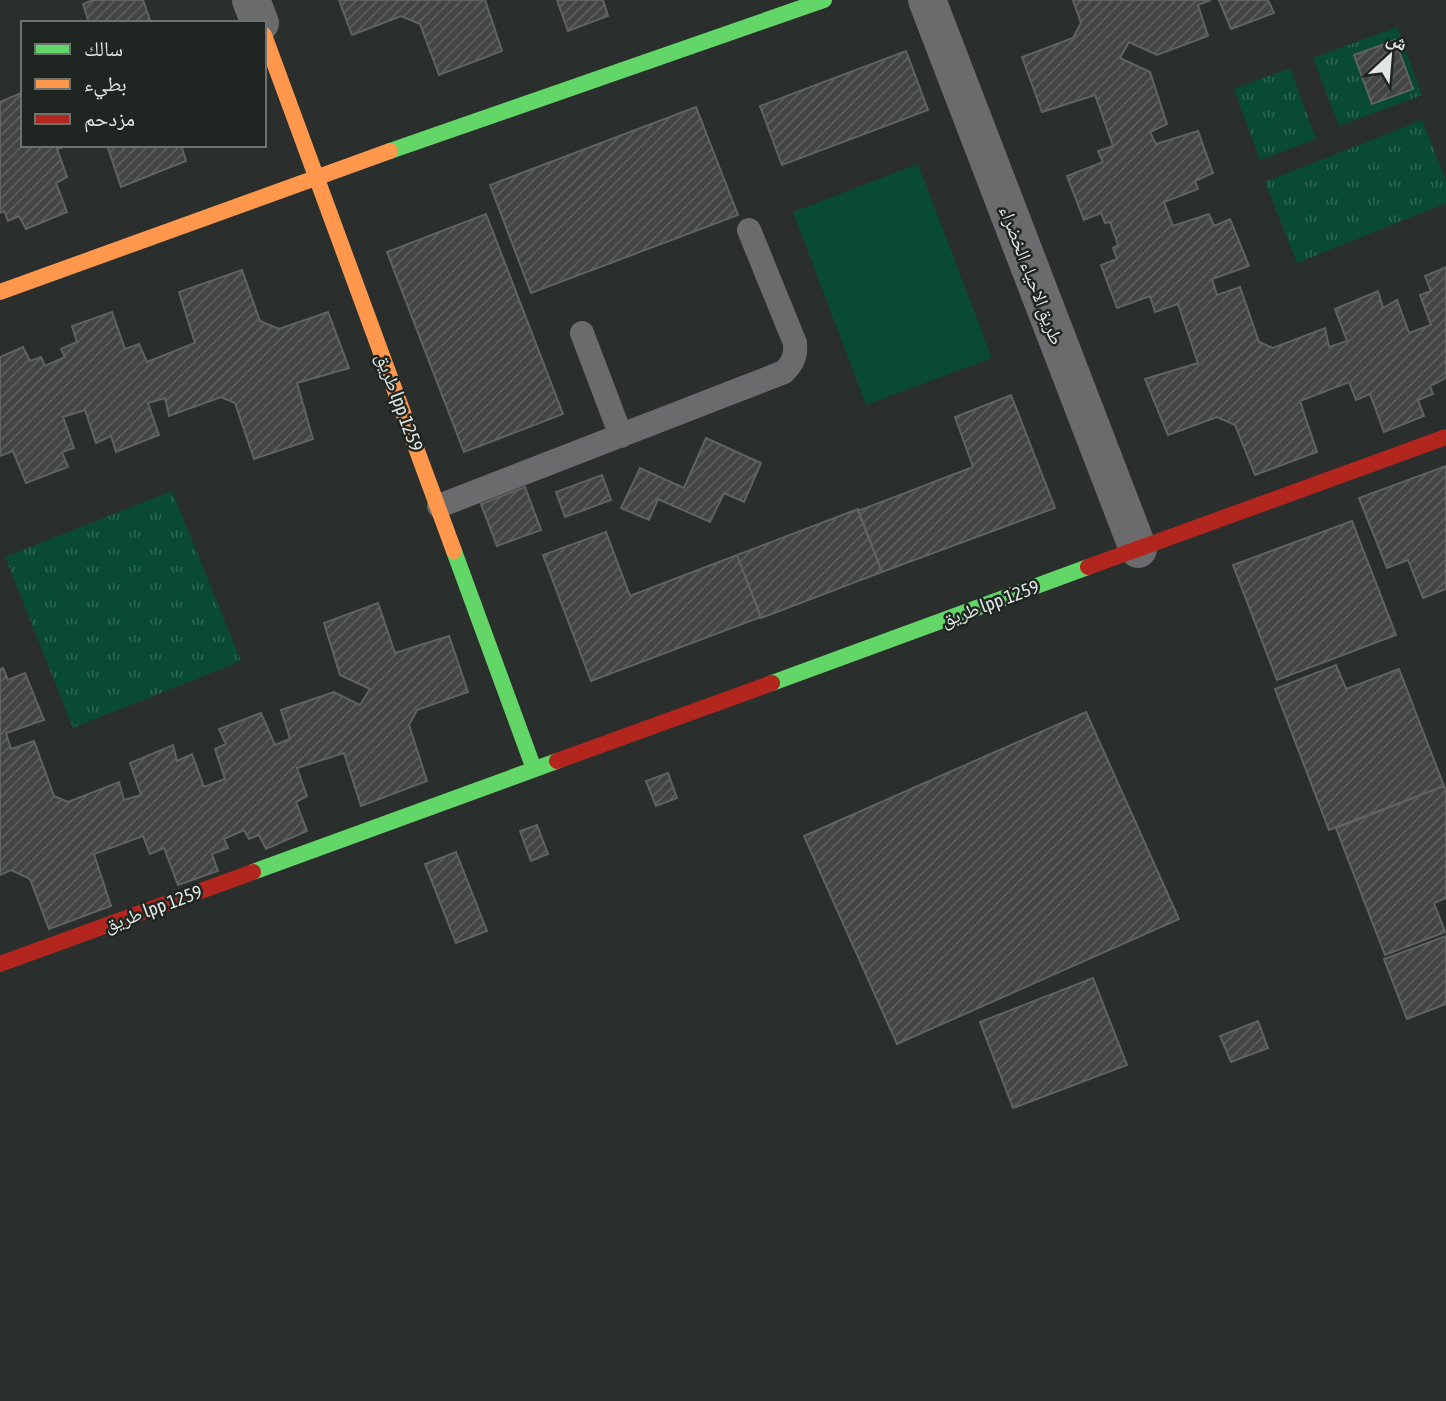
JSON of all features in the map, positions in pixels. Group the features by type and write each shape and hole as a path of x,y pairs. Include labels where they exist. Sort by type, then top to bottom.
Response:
{"street":[{"path":"251,0 259,21"},
{"path":"0,292 316,177 824,0"},
{"name":"طريق الاحياء الخضراء","path":"927,0 1138,549"},
{"name":"طريق lpp 1259","path":"266,40 534,769"},
{"name":"طريق lpp 1259","path":"4,962 1446,437"}],"lane":[{"path":"439,506 784,372 792,364 796,354 795,343 749,230"},
{"path":"582,333 621,436"}],"green space":[{"path":"1397,27 1422,95 1339,126 1313,58"},
{"path":"1290,68 1316,139 1260,160 1234,89"},
{"path":"1422,120 1446,181 1446,203 1297,263 1265,182"},
{"path":"918,164 992,358 866,405 793,212"},
{"path":"172,491 241,661 73,728 5,557"}],"building":[{"path":"93,0 143,0 150,21 88,21 83,4"},
{"path":"339,0 485,0 502,51 439,75 420,24 401,16 352,35"},
{"path":"557,0 603,0 608,16 568,31"},
{"path":"1073,0 1211,0 1198,5 1208,36 1157,55 1129,42 1120,58 1150,72 1167,124 1150,132 1156,144 1198,131 1213,173 1195,181 1198,189 1164,202 1173,226 1209,214 1214,226 1230,219 1249,266 1212,279 1217,295 1240,287 1259,342 1273,348 1325,328 1329,347 1347,341 1335,309 1378,291 1383,308 1397,300 1409,333 1431,325 1420,295 1431,291 1425,276 1446,267 1446,378 1430,386 1433,394 1418,400 1424,416 1384,432 1370,394 1356,400 1349,382 1300,401 1317,452 1255,475 1235,425 1217,417 1168,435 1145,379 1198,363 1178,304 1155,312 1150,296 1117,308 1101,265 1117,259 1113,248 1118,245 1110,222 1105,223 1101,213 1084,220 1067,176 1103,162 1098,151 1113,146 1095,95 1042,112 1022,57 1073,38 1081,23"},
{"path":"1219,0 1268,0 1274,13 1231,29"},
{"path":"1395,40 1413,89 1372,104 1354,55"},
{"path":"906,51 928,110 782,165 760,106"},
{"path":"21,93 21,147 63,147 57,149 67,177 56,183 67,212 26,229 19,216 8,221 4,211 0,213 0,102"},
{"path":"696,107 738,215 531,293 490,185"},
{"path":"108,147 182,147 186,161 121,187"},
{"path":"486,214 563,414 464,452 387,252"},
{"path":"242,270 260,321 279,329 328,312 349,368 297,383 313,439 254,459 235,403 221,397 169,416 165,398 148,403 159,435 116,452 111,436 96,443 85,410 63,417 74,448 62,452 68,467 26,483 13,451 0,456 0,357 23,347 30,361 41,357 45,366 65,357 61,349 77,342 72,326 112,312 125,349 139,344 147,362 195,343 179,292"},
{"path":"1011,395 1055,508 882,572 858,511 973,467 955,417"},
{"path":"706,438 761,463 744,502 724,493 710,522 658,499 649,520 621,508 640,468 684,488"},
{"path":"1446,466 1446,589 1423,598 1408,560 1387,568 1359,498"},
{"path":"602,475 611,500 565,517 556,492"},
{"path":"525,487 541,530 497,546 481,504"},
{"path":"858,509 882,572 761,618 737,555"},
{"path":"1352,521 1396,635 1277,680 1233,565"},
{"path":"606,532 630,596 737,555 761,617 591,681 543,555"},
{"path":"378,603 395,653 449,636 468,692 417,710 409,725 427,781 361,806 344,753 297,768 307,796 296,802 307,831 266,849 259,835 249,839 244,830 224,839 228,848 212,854 218,871 178,885 164,848 150,854 143,836 94,854 111,906 49,929 30,879 11,870 0,875 0,669 3,668 8,680 25,673 44,720 6,733 11,749 34,741 54,796 68,802 119,782 124,800 141,795 130,763 173,745 177,761 192,754 204,787 225,779 215,749 226,744 219,729 261,713 275,745 290,739 281,710 334,692 360,705 370,689 340,675 324,623"},
{"path":"1336,665 1346,689 1399,669 1444,786 1329,830 1275,689"},
{"path":"1086,712 1179,919 897,1044 804,836"},
{"path":"668,773 677,798 656,806 646,781"},
{"path":"1444,786 1446,898 1434,903 1445,932 1385,955 1336,828"},
{"path":"537,825 548,854 531,861 520,831"},
{"path":"456,852 487,931 456,943 425,864"},
{"path":"1446,936 1446,1004 1407,1019 1384,959"},
{"path":"1093,978 1127,1065 1013,1108 980,1022"},
{"path":"1258,1021 1268,1048 1231,1062 1220,1036"}],"traffic: fast":[{"path":"390,151 824,0"},
{"path":"454,551 534,769"},
{"path":"772,683 1088,567"},
{"path":"253,872 557,761"}],"traffic: slow":[{"path":"266,40 454,551"},
{"path":"0,292 390,151"}],"traffic: jam":[{"path":"1088,567 1446,437"},
{"path":"557,761 772,683"},
{"path":"0,964 253,872"}]}
